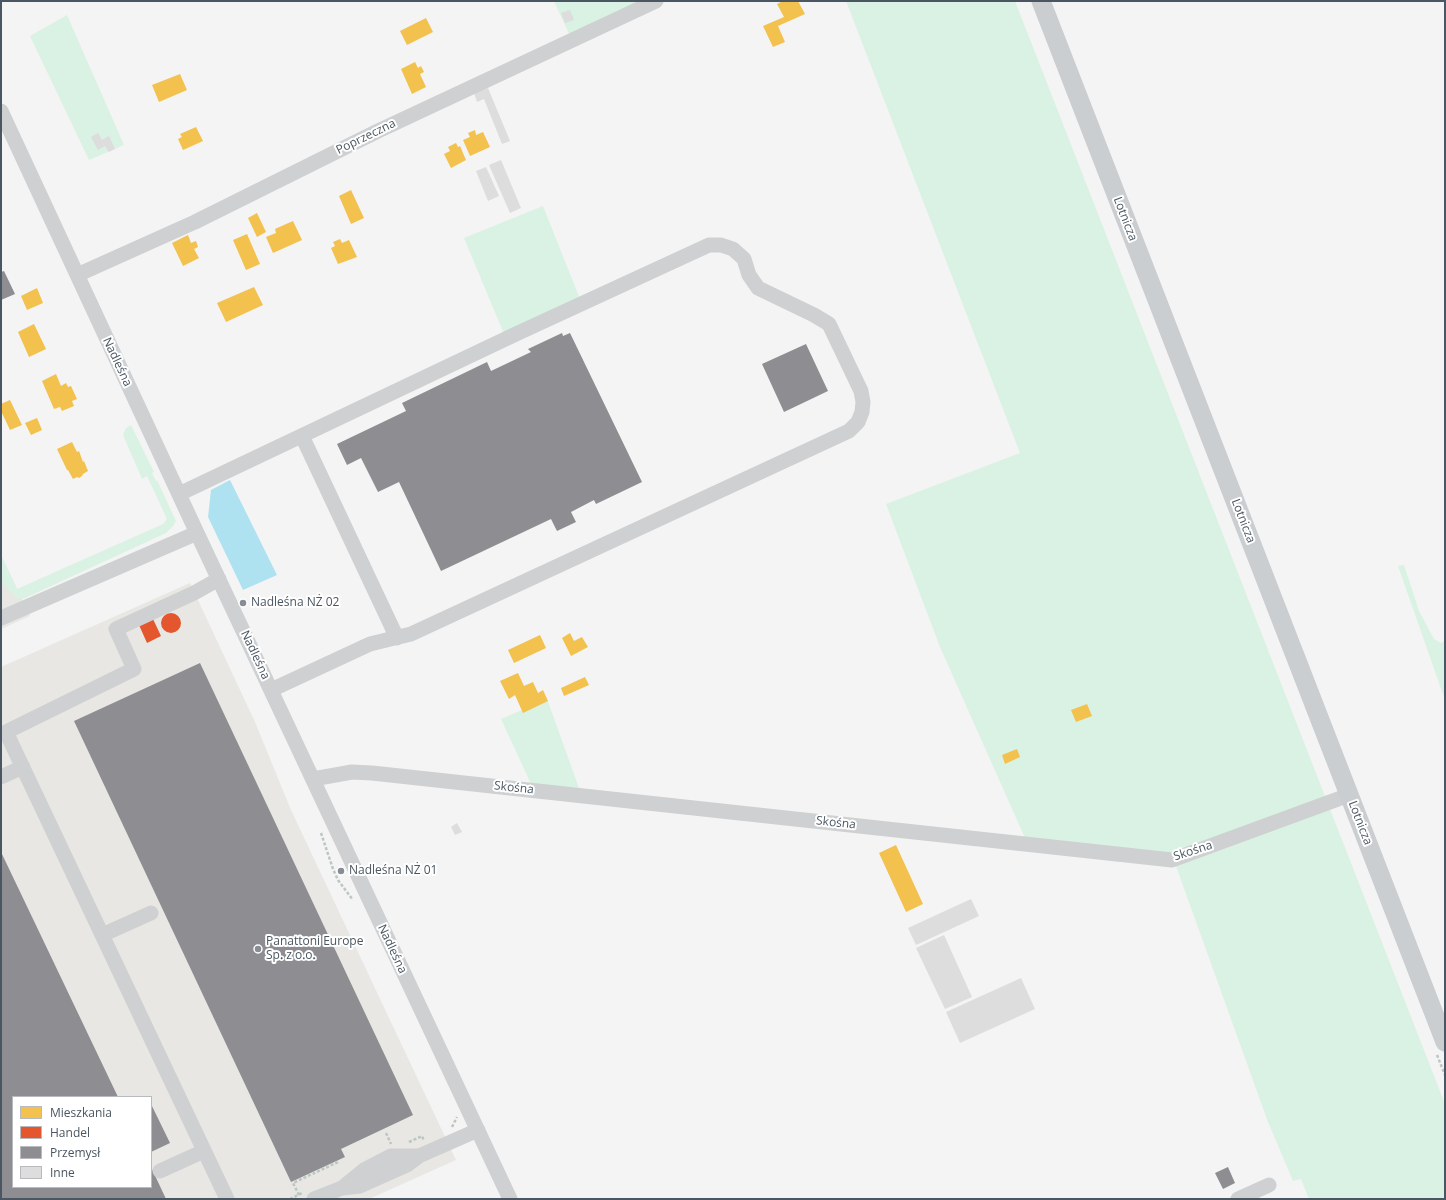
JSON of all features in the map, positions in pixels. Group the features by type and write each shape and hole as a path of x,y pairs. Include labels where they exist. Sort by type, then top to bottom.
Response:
{"main road":[{"name":"Lotnicza","path":"1041,1 1445,1042"}],"street":[{"name":"Poprzeczna","path":"77,275 195,222 378,131 656,1"},
{"name":"Nadleśna","path":"1,111 197,533 510,1199"},
{"path":"179,494 516,334 709,245 721,245 733,249 744,259 749,276 758,288 814,315 829,324 861,391 863,402 862,412 858,422 849,430 460,612 411,634 370,644 271,690"},
{"path":"302,436 397,638"},
{"path":"1,618 8,611 197,533"},
{"path":"219,579 194,593 116,629 134,669 6,732 227,1199"},
{"path":"1,777 23,767"},
{"name":"Skośna","path":"313,779 352,772 372,773 1172,860 1349,795"},
{"path":"102,935 151,913"},
{"path":"314,1199 342,1188 360,1186 407,1165 419,1156 478,1130"},
{"path":"160,1170 204,1151"},
{"path":"1238,1199 1269,1185"}],"path":[{"path":"298,1195 293,1183 338,1162"}],"shaded area":[{"path":"1,555 30,616 1,629"},
{"path":"190,583 255,722 291,810 456,1160 369,1199 1,1199 1,667"}],"green space":[{"path":"554,1 640,1 570,36"},
{"path":"846,1 1015,1 1445,1104 1445,1199 1309,1199 1301,1179 1293,1181 1268,1122 1172,855 1025,838 940,647 886,504 1020,453"},
{"path":"67,15 124,145 89,160 30,36"},
{"path":"543,206 580,299 504,334 464,238"},
{"path":"131,425 154,472 152,473 156,481 157,480 176,521 173,526 166,533 23,599 16,598 1,581 1,555 17,589 163,524 167,519 147,476 142,479 123,435 126,428"},
{"path":"1404,565 1419,611 1434,639 1441,643 1445,641 1445,700 1398,566"},
{"path":"547,699 579,788 531,784 501,719"}],"water":[{"path":"230,480 277,575 243,590 208,517 211,490"}],"building: Mieszkania":[{"path":"783,1 798,1 805,14 778,26 785,42 773,47 763,26 784,17 777,4"},
{"path":"426,18 433,32 407,45 400,31"},
{"path":"415,62 418,68 421,66 424,72 420,74 426,87 412,94 401,69"},
{"path":"180,74 187,90 159,102 152,85"},
{"path":"196,127 203,141 183,150 178,139 182,137 180,134"},
{"path":"475,130 476,135 483,132 490,147 470,156 463,140 470,137 468,133"},
{"path":"456,143 458,147 460,146 466,160 451,168 444,154 450,151 448,147"},
{"path":"351,190 364,218 351,224 339,196"},
{"path":"257,213 266,232 257,237 248,218"},
{"path":"293,221 302,240 273,253 266,237 276,233 275,229"},
{"path":"247,234 260,264 246,270 233,240"},
{"path":"188,235 191,243 196,241 198,247 194,249 199,258 183,266 172,243"},
{"path":"340,239 342,243 349,240 357,257 338,264 331,248 335,246 333,242"},
{"path":"254,287 263,305 226,322 217,303"},
{"path":"37,288 43,303 27,310 21,296"},
{"path":"34,324 46,349 29,357 18,332"},
{"path":"56,374 61,386 66,383 68,387 71,386 77,399 72,401 74,406 62,411 60,407 54,409 42,381"},
{"path":"10,400 22,425 10,430 1,411 1,404"},
{"path":"37,418 42,430 31,435 25,423"},
{"path":"72,442 77,452 79,451 88,471 79,478 77,477 73,479 57,449"},
{"path":"570,633 574,641 582,637 588,647 571,656 562,638"},
{"path":"540,635 546,648 514,663 508,650"},
{"path":"518,673 524,686 533,682 538,693 543,690 548,701 523,713 515,695 509,699 500,681"},
{"path":"585,677 589,685 564,696 561,688"},
{"path":"1087,704 1092,716 1076,722 1071,710"},
{"path":"1017,749 1020,757 1005,764 1002,755"},
{"path":"896,845 923,904 906,912 879,853"}],"building: Handel":[{"path":"167,613 175,613 181,619 181,627 175,633 167,633 161,627 161,619"},
{"path":"153,619 161,636 147,643 139,625"}],"building: Przemysł":[{"path":"4,271 15,294 1,300 1,272"},
{"path":"562,333 563,336 570,333 642,482 596,504 594,500 571,512 576,522 557,531 551,519 441,571 399,482 378,492 361,458 347,465 337,444 406,411 402,403 487,362 491,371 531,352 528,349"},
{"path":"806,344 828,391 784,412 762,364"},
{"name":"Panattoni Europe Sp. z o.o.","path":"200,663 413,1115 341,1149 345,1157 291,1182 74,721"},
{"path":"1,852 118,1096 12,1096 12,1188 152,1188 152,1169 166,1199 1,1199"},
{"path":"152,1106 170,1143 152,1152"},
{"path":"1228,1167 1235,1183 1223,1189 1215,1173"}],"building: Inne":[{"path":"570,10 574,20 565,23 561,13"},
{"path":"488,88 510,141 502,144 484,99 477,102 474,93"},
{"path":"98,133 102,140 109,136 115,149 109,152 105,146 98,150 91,137"},
{"path":"501,160 521,208 510,213 489,165"},
{"path":"486,167 499,196 488,201 476,171"},
{"path":"457,823 462,832 455,835 451,827"},
{"path":"971,899 979,916 916,945 908,928"},
{"path":"944,935 972,997 945,1009 916,948"},
{"path":"1021,978 1035,1009 960,1043 946,1012"}],"place":[{"name":"Nadleśna NŻ 02","path":"243,603"},
{"name":"Nadleśna NŻ 01","path":"341,871"},
{"name":"Panattoni Europe Sp. z o.o.","path":"258,949"}]}
